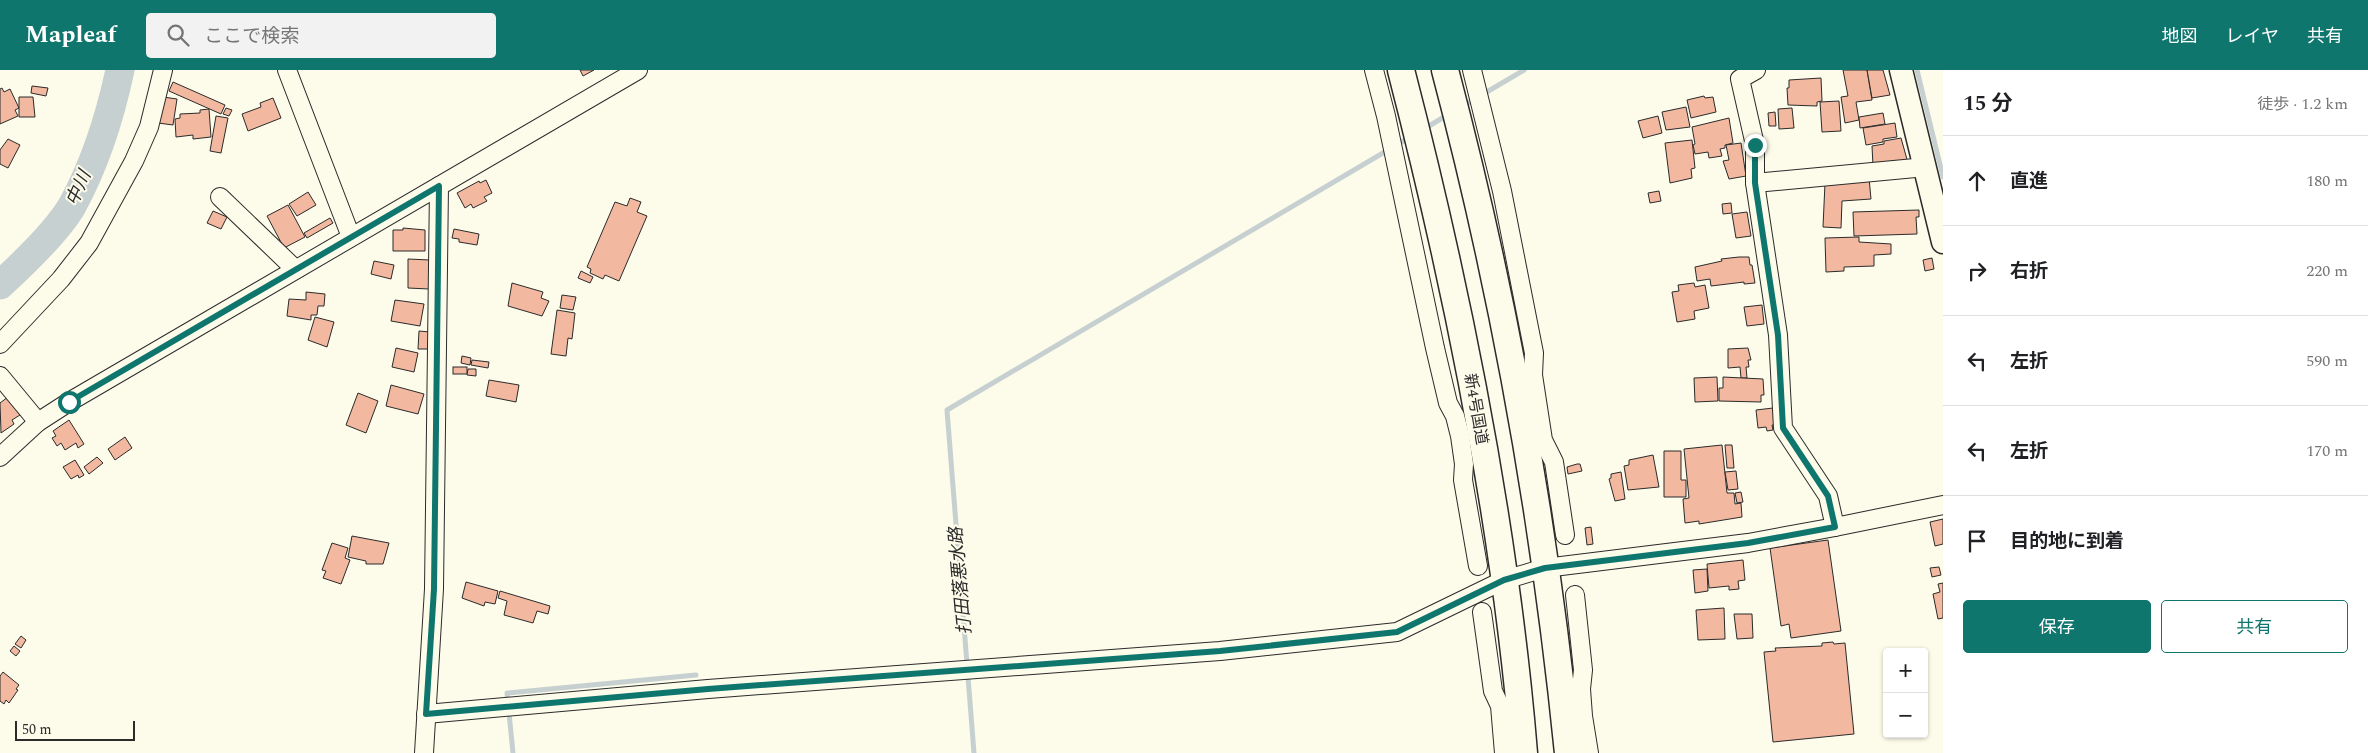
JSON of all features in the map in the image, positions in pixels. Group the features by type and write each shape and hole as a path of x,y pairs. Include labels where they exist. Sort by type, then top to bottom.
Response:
{"highway":[{"name":"新4号国道","path":"1401,70 1435,206 1471,434 1504,580 1512,726 1524,753"},
{"path":"1445,70 1530,413 1545,568 1574,717 1568,753"}],"main road":[{"path":"1901,70 1943,242"}],"street":[{"path":"0,344 62,279 89,243 134,161 149,127 164,70"},
{"path":"287,70 351,237"},
{"path":"0,457 38,422 295,269 638,70"},
{"path":"1374,70 1448,402 1455,416 1471,434 1464,464 1463,480 1478,566"},
{"path":"1472,70 1502,191 1534,353 1530,413 1554,462 1566,535"},
{"path":"1756,70 1740,79 1755,145 1755,183 1778,335 1783,428 1828,496 1835,527"},
{"path":"1755,183 1926,167"},
{"path":"424,753 434,589 439,186"},
{"path":"220,197 295,269"},
{"path":"0,376 38,422"},
{"path":"426,714 708,689 1220,651 1397,632 1504,580 1545,568 1748,543 1943,505"},
{"path":"1574,595 1583,670 1581,689 1574,717 1589,753"},
{"path":"1482,612 1493,691 1512,726 1504,753"}],"building":[{"path":"580,70 594,70 583,76"},
{"path":"1843,70 1867,70 1872,100 1856,102 1859,120 1845,123 1841,97 1848,96"},
{"path":"1867,70 1883,70 1890,95 1872,98"},
{"path":"1821,78 1822,101 1817,102 1817,106 1788,105 1787,88 1789,88 1789,80"},
{"path":"173,82 225,105 221,114 169,91"},
{"path":"32,86 48,88 46,96 31,93"},
{"path":"2,88 4,92 10,89 19,108 15,110 18,116 0,124 0,89"},
{"path":"1704,96 1705,98 1713,97 1716,112 1691,118 1687,100"},
{"path":"19,97 33,97 35,117 19,117"},
{"path":"163,97 177,99 173,125 158,123"},
{"path":"273,98 281,118 248,131 242,114 261,107 260,103"},
{"path":"1839,101 1841,131 1822,132 1820,102"},
{"path":"1686,107 1690,127 1666,130 1662,112"},
{"path":"226,108 232,110 229,116 223,114"},
{"path":"1792,108 1794,128 1779,129 1778,109"},
{"path":"209,109 211,137 193,139 193,135 176,137 175,119 180,118 180,114 200,113 200,110"},
{"path":"1775,112 1776,126 1769,126 1768,113"},
{"path":"1883,113 1885,124 1860,128 1859,117"},
{"path":"216,116 228,118 221,153 210,151"},
{"path":"1658,116 1662,133 1643,138 1638,121"},
{"path":"1729,118 1733,143 1725,145 1725,148 1720,149 1722,156 1709,158 1708,152 1695,154 1692,127"},
{"path":"1895,123 1897,137 1883,139 1883,142 1866,145 1863,128"},
{"path":"1901,138 1908,163 1873,166 1872,146 1884,144 1884,141"},
{"path":"8,139 20,145 8,168 0,164 0,150"},
{"path":"1692,140 1695,168 1691,169 1692,178 1670,183 1665,143"},
{"path":"1741,143 1746,176 1729,179 1723,161 1729,160 1726,145"},
{"path":"1869,178 1871,199 1842,201 1841,228 1823,227 1825,183"},
{"path":"486,180 492,193 484,197 487,201 473,208 471,204 465,208 457,193 479,181 480,183"},
{"path":"1659,191 1661,201 1650,203 1648,193"},
{"path":"308,192 316,205 297,216 289,204"},
{"path":"630,198 641,202 637,212 647,216 619,281 605,275 603,279 590,273 591,269 587,267 615,202 627,206"},
{"path":"1731,203 1732,213 1723,214 1722,204"},
{"path":"288,205 305,237 284,248 267,216"},
{"path":"1919,210 1919,217 1916,217 1917,234 1854,236 1853,212"},
{"path":"213,211 227,217 221,229 207,223"},
{"path":"1747,212 1751,236 1736,238 1732,214"},
{"path":"330,218 333,223 307,238 304,233"},
{"path":"403,228 425,230 425,251 393,251 393,230 403,230"},
{"path":"454,229 479,234 477,245 459,242 459,239 452,238"},
{"path":"1859,237 1859,242 1891,244 1891,254 1874,255 1874,266 1844,267 1844,271 1826,272 1825,238"},
{"path":"1749,257 1755,283 1744,284 1744,282 1711,286 1710,279 1697,281 1695,267 1722,261 1721,259"},
{"path":"1932,258 1934,269 1925,271 1923,260"},
{"path":"408,259 430,260 429,289 408,288"},
{"path":"374,261 394,265 391,279 371,274"},
{"path":"581,271 593,277 590,283 578,278"},
{"path":"512,283 543,292 541,298 549,301 542,316 508,306"},
{"path":"1694,283 1695,287 1705,285 1709,308 1694,311 1695,319 1677,322 1672,292 1679,291 1678,285"},
{"path":"306,292 325,294 324,306 318,306 317,315 311,315 311,320 287,316 289,299 306,300"},
{"path":"562,295 576,297 573,310 560,308"},
{"path":"395,300 424,304 420,326 391,321"},
{"path":"1762,305 1764,324 1747,326 1744,307"},
{"path":"557,310 575,313 572,339 568,338 566,356 551,354"},
{"path":"315,317 334,322 327,347 308,340"},
{"path":"419,331 430,332 430,349 418,349"},
{"path":"396,348 418,353 414,372 392,367"},
{"path":"1748,348 1751,360 1748,360 1749,367 1746,367 1747,378 1741,378 1740,367 1728,368 1728,349"},
{"path":"462,356 471,358 470,365 461,363"},
{"path":"472,360 489,362 488,368 471,365"},
{"path":"453,367 467,367 467,374 453,374"},
{"path":"468,369 476,369 476,376 467,375"},
{"path":"1717,377 1718,401 1695,402 1694,378"},
{"path":"1723,377 1763,379 1764,395 1761,395 1761,402 1719,401 1719,388 1723,388"},
{"path":"489,380 519,385 516,402 486,396"},
{"path":"391,385 424,394 418,414 386,406"},
{"path":"358,393 378,401 366,433 346,425"},
{"path":"8,397 20,415 12,420 14,424 1,433 0,403"},
{"path":"1773,408 1775,425 1772,425 1773,430 1767,431 1766,427 1758,428 1756,410"},
{"path":"69,420 84,444 78,448 76,443 65,450 61,443 57,446 52,438 56,436 53,431"},
{"path":"125,437 132,448 115,460 108,449"},
{"path":"1722,445 1727,493 1734,493 1735,504 1741,503 1742,517 1699,524 1699,521 1685,523 1683,499 1689,498 1684,449"},
{"path":"1725,445 1732,445 1734,468 1727,468"},
{"path":"1664,451 1681,451 1681,480 1686,480 1686,497 1664,497"},
{"path":"1653,455 1659,487 1628,490 1624,466 1629,465 1629,460"},
{"path":"97,457 103,463 89,474 84,467"},
{"path":"75,460 84,475 79,478 78,475 71,479 63,467"},
{"path":"1580,464 1582,471 1568,474 1567,467"},
{"path":"1736,471 1738,489 1728,490 1725,472"},
{"path":"1621,472 1625,499 1615,501 1609,479 1611,474"},
{"path":"1741,492 1743,502 1737,503 1735,493"},
{"path":"1943,519 1943,544 1935,546 1930,522"},
{"path":"1591,527 1593,544 1587,545 1585,528"},
{"path":"352,536 389,543 383,564 366,564 366,561 348,557"},
{"path":"1828,540 1841,631 1791,638 1789,624 1781,626 1770,548"},
{"path":"332,543 348,548 345,558 350,560 341,584 323,578 326,571 322,570"},
{"path":"1743,560 1745,580 1738,581 1739,589 1729,590 1729,586 1709,588 1707,564"},
{"path":"1939,567 1941,575 1932,577 1930,568"},
{"path":"1707,569 1708,591 1695,593 1693,570"},
{"path":"466,582 498,591 495,604 485,602 484,606 462,598"},
{"path":"1943,583 1943,618 1938,619 1933,594 1940,592 1938,584"},
{"path":"500,591 550,606 548,614 537,611 533,623 504,615 507,601 498,598"},
{"path":"1724,608 1725,639 1698,640 1696,610"},
{"path":"1734,614 1752,614 1753,638 1737,639"},
{"path":"21,636 26,640 21,648 15,644"},
{"path":"1833,642 1834,644 1845,643 1854,734 1773,742 1764,652 1776,651 1775,648 1822,646 1822,643"},
{"path":"14,646 20,651 16,656 10,651"},
{"path":"3,672 19,685 16,689 18,690 9,703 6,700 4,704 0,701 0,676"}],"waterway":[{"name":"中川","path":"0,285 29,258 72,206 88,174 101,140 120,70"},
{"path":"1463,106 1524,70"},
{"path":"1917,70 1943,177"},
{"path":"1424,129 1449,114"},
{"name":"打田落悪水路","path":"974,753 947,410 1410,137"},
{"path":"513,753 507,693 696,675"}],"route":[{"path":"69,402 439,186 434,589 426,714 708,689 1220,651 1397,632 1504,580 1545,568 1748,543 1835,527 1828,496 1783,428 1778,335 1755,183 1755,145"}]}
